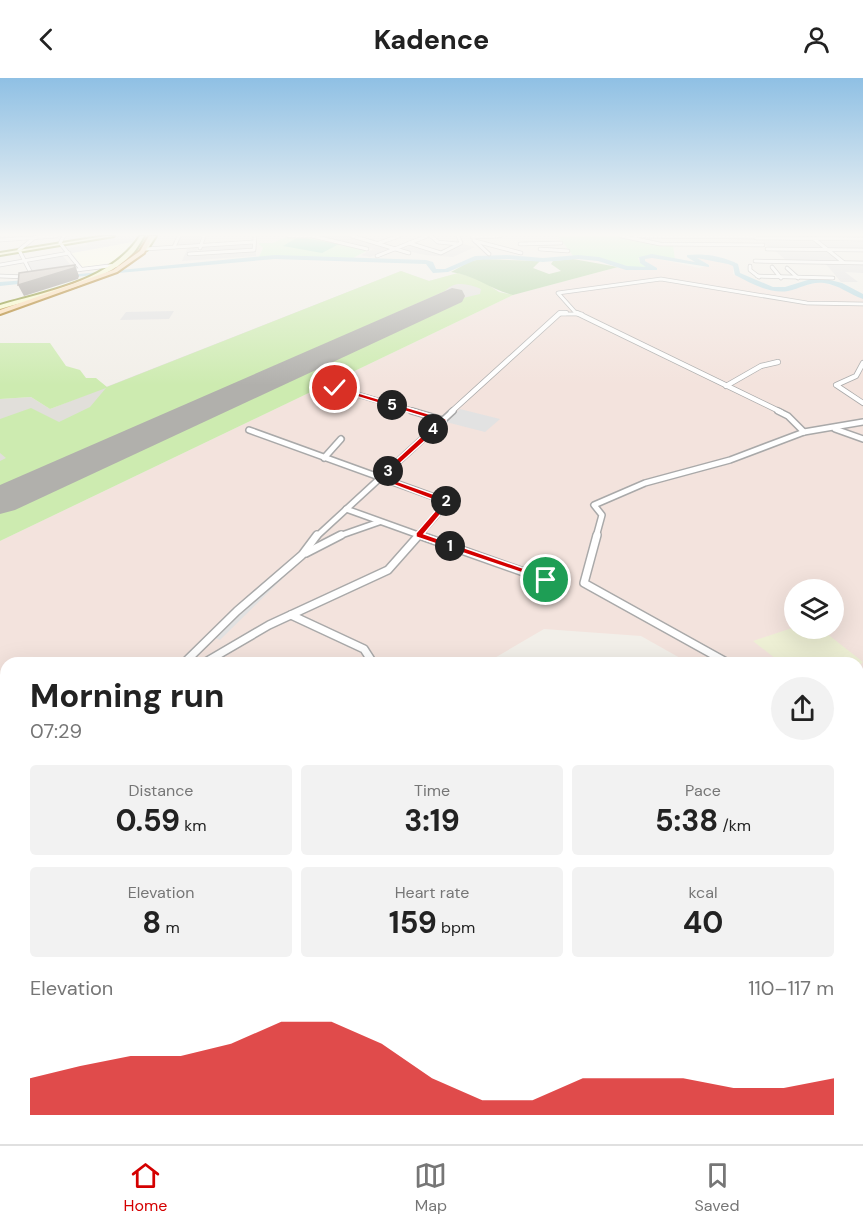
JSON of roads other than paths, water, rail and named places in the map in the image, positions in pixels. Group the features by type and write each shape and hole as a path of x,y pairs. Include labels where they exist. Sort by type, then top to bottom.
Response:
{"main road":[{"path":"0,310 64,286"},
{"path":"0,310 67,286"},
{"path":"0,310 68,286"},
{"path":"51,290 59,289"}],"street":[{"path":"611,286 558,293 558,296 575,312 788,416 804,432"},
{"path":"702,286 807,303 863,304"},
{"path":"302,555 318,534 560,313 575,312"},
{"path":"726,386 761,366 778,362"},
{"path":"863,363 856,376 836,385 863,403"},
{"path":"335,388 443,420"},
{"path":"717,657 584,583 602,515 594,505 645,483 730,460 804,432 863,423"},
{"path":"833,428 863,439"},
{"path":"215,657 291,615 388,570 449,500 380,478 249,430"},
{"path":"324,458 341,439"},
{"path":"346,509 546,580"},
{"path":"190,657 237,611 302,555 334,537 380,521"},
{"path":"291,615 364,649 369,657"}],"waterway":[{"path":"764,286 772,289 786,289 796,286"},
{"path":"843,286 863,297"}]}
